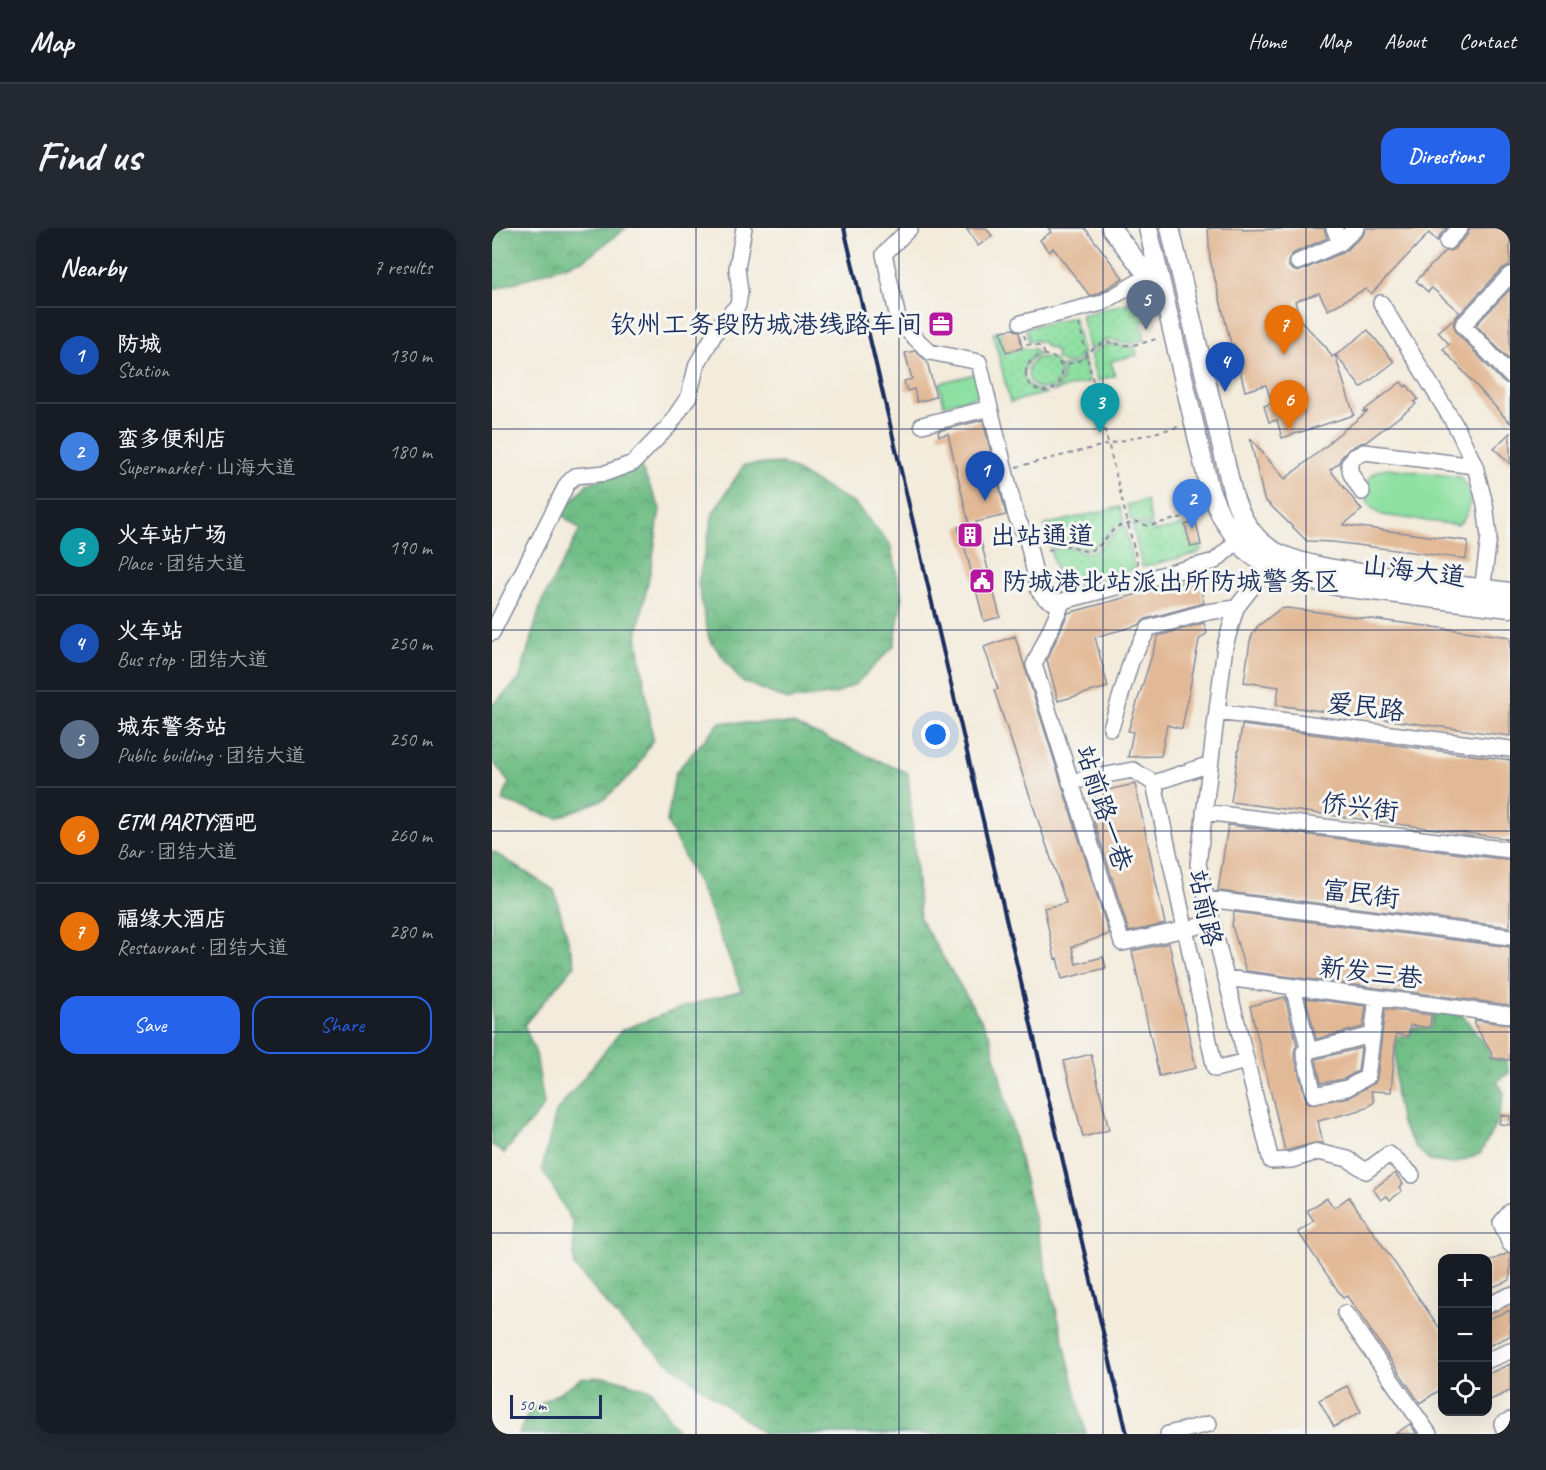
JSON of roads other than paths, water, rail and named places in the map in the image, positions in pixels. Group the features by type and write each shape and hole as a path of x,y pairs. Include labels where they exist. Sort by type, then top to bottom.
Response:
{"main road":[{"path":"1112,228 1153,274"},
{"path":"1148,228 1153,274"},
{"name":"山海大道","path":"1170,228 1248,552 1273,560 1297,577 1341,587 1482,597 1510,592"},
{"name":"山海大道","path":"1153,274 1166,304 1210,491 1222,518 1244,535"},
{"name":"山海大道","path":"1482,597 1510,608"}],"street":[{"path":"492,633 567,484 575,476 606,473 633,463 669,426 689,396 697,364 721,323 738,305 740,292 737,268 744,228"},
{"path":"910,228 884,254 898,323 930,352 979,362 1016,516 1027,539 1039,591 1045,598 1053,602 1063,601 1215,561 1244,535"},
{"path":"1298,262 1337,235 1356,228"},
{"path":"1447,242 1460,228"},
{"path":"1021,323 1102,303 1153,274"},
{"path":"1509,372 1463,325 1510,275"},
{"path":"1381,303 1457,428 1475,466 1485,504 1489,537 1482,597"},
{"path":"922,424 990,408"},
{"path":"1362,492 1351,474 1349,464 1354,457 1364,452 1475,466"},
{"name":"站前路","path":"1273,560 1236,608 1225,646 1198,864 1271,1161 1291,1160 1318,1152 1348,1159 1366,1171 1389,1154 1412,1175"},
{"name":"站前路一巷","path":"1063,601 1034,665 1122,943 1212,923"},
{"path":"1111,728 1132,658 1149,628 1207,612 1236,608"},
{"name":"爱民路","path":"1217,712 1510,749"},
{"path":"1070,782 1133,770 1154,783 1210,764"},
{"name":"站前路","path":"1154,783 1215,1069 1246,1061"},
{"name":"侨兴街","path":"1204,812 1510,850"},
{"name":"富民街","path":"1207,899 1510,937"},
{"name":"新发三巷","path":"1226,978 1510,1015"},
{"path":"1293,987 1309,1051"},
{"path":"1372,1035 1304,1052 1314,1095 1347,1088 1367,1077 1377,998"},
{"path":"1510,1212 1501,1223 1510,1244"},
{"path":"1492,1303 1510,1295"},
{"path":"1345,1313 1428,1434"},
{"path":"1492,1358 1510,1350"},
{"path":"1506,1434 1502,1424 1510,1420"},
{"path":"1168,1434 1209,1424"}],"railway":[{"path":"844,228 1127,1434"}],"place":[{"name":"钦州工务段防城港线路车间","path":"941,324"},
{"name":"城东警务站","path":"1146,330"},
{"name":"福缘大酒店","path":"1284,355"},
{"name":"火车站","path":"1225,392"},
{"name":"ETM PARTY酒吧","path":"1289,430"},
{"name":"火车站广场","path":"1100,433"},
{"name":"防城","path":"985,501"},
{"name":"蛮多便利店","path":"1192,529"},
{"name":"出站通道","path":"970,535"},
{"name":"防城港北站派出所防城警务区","path":"982,581"}]}
